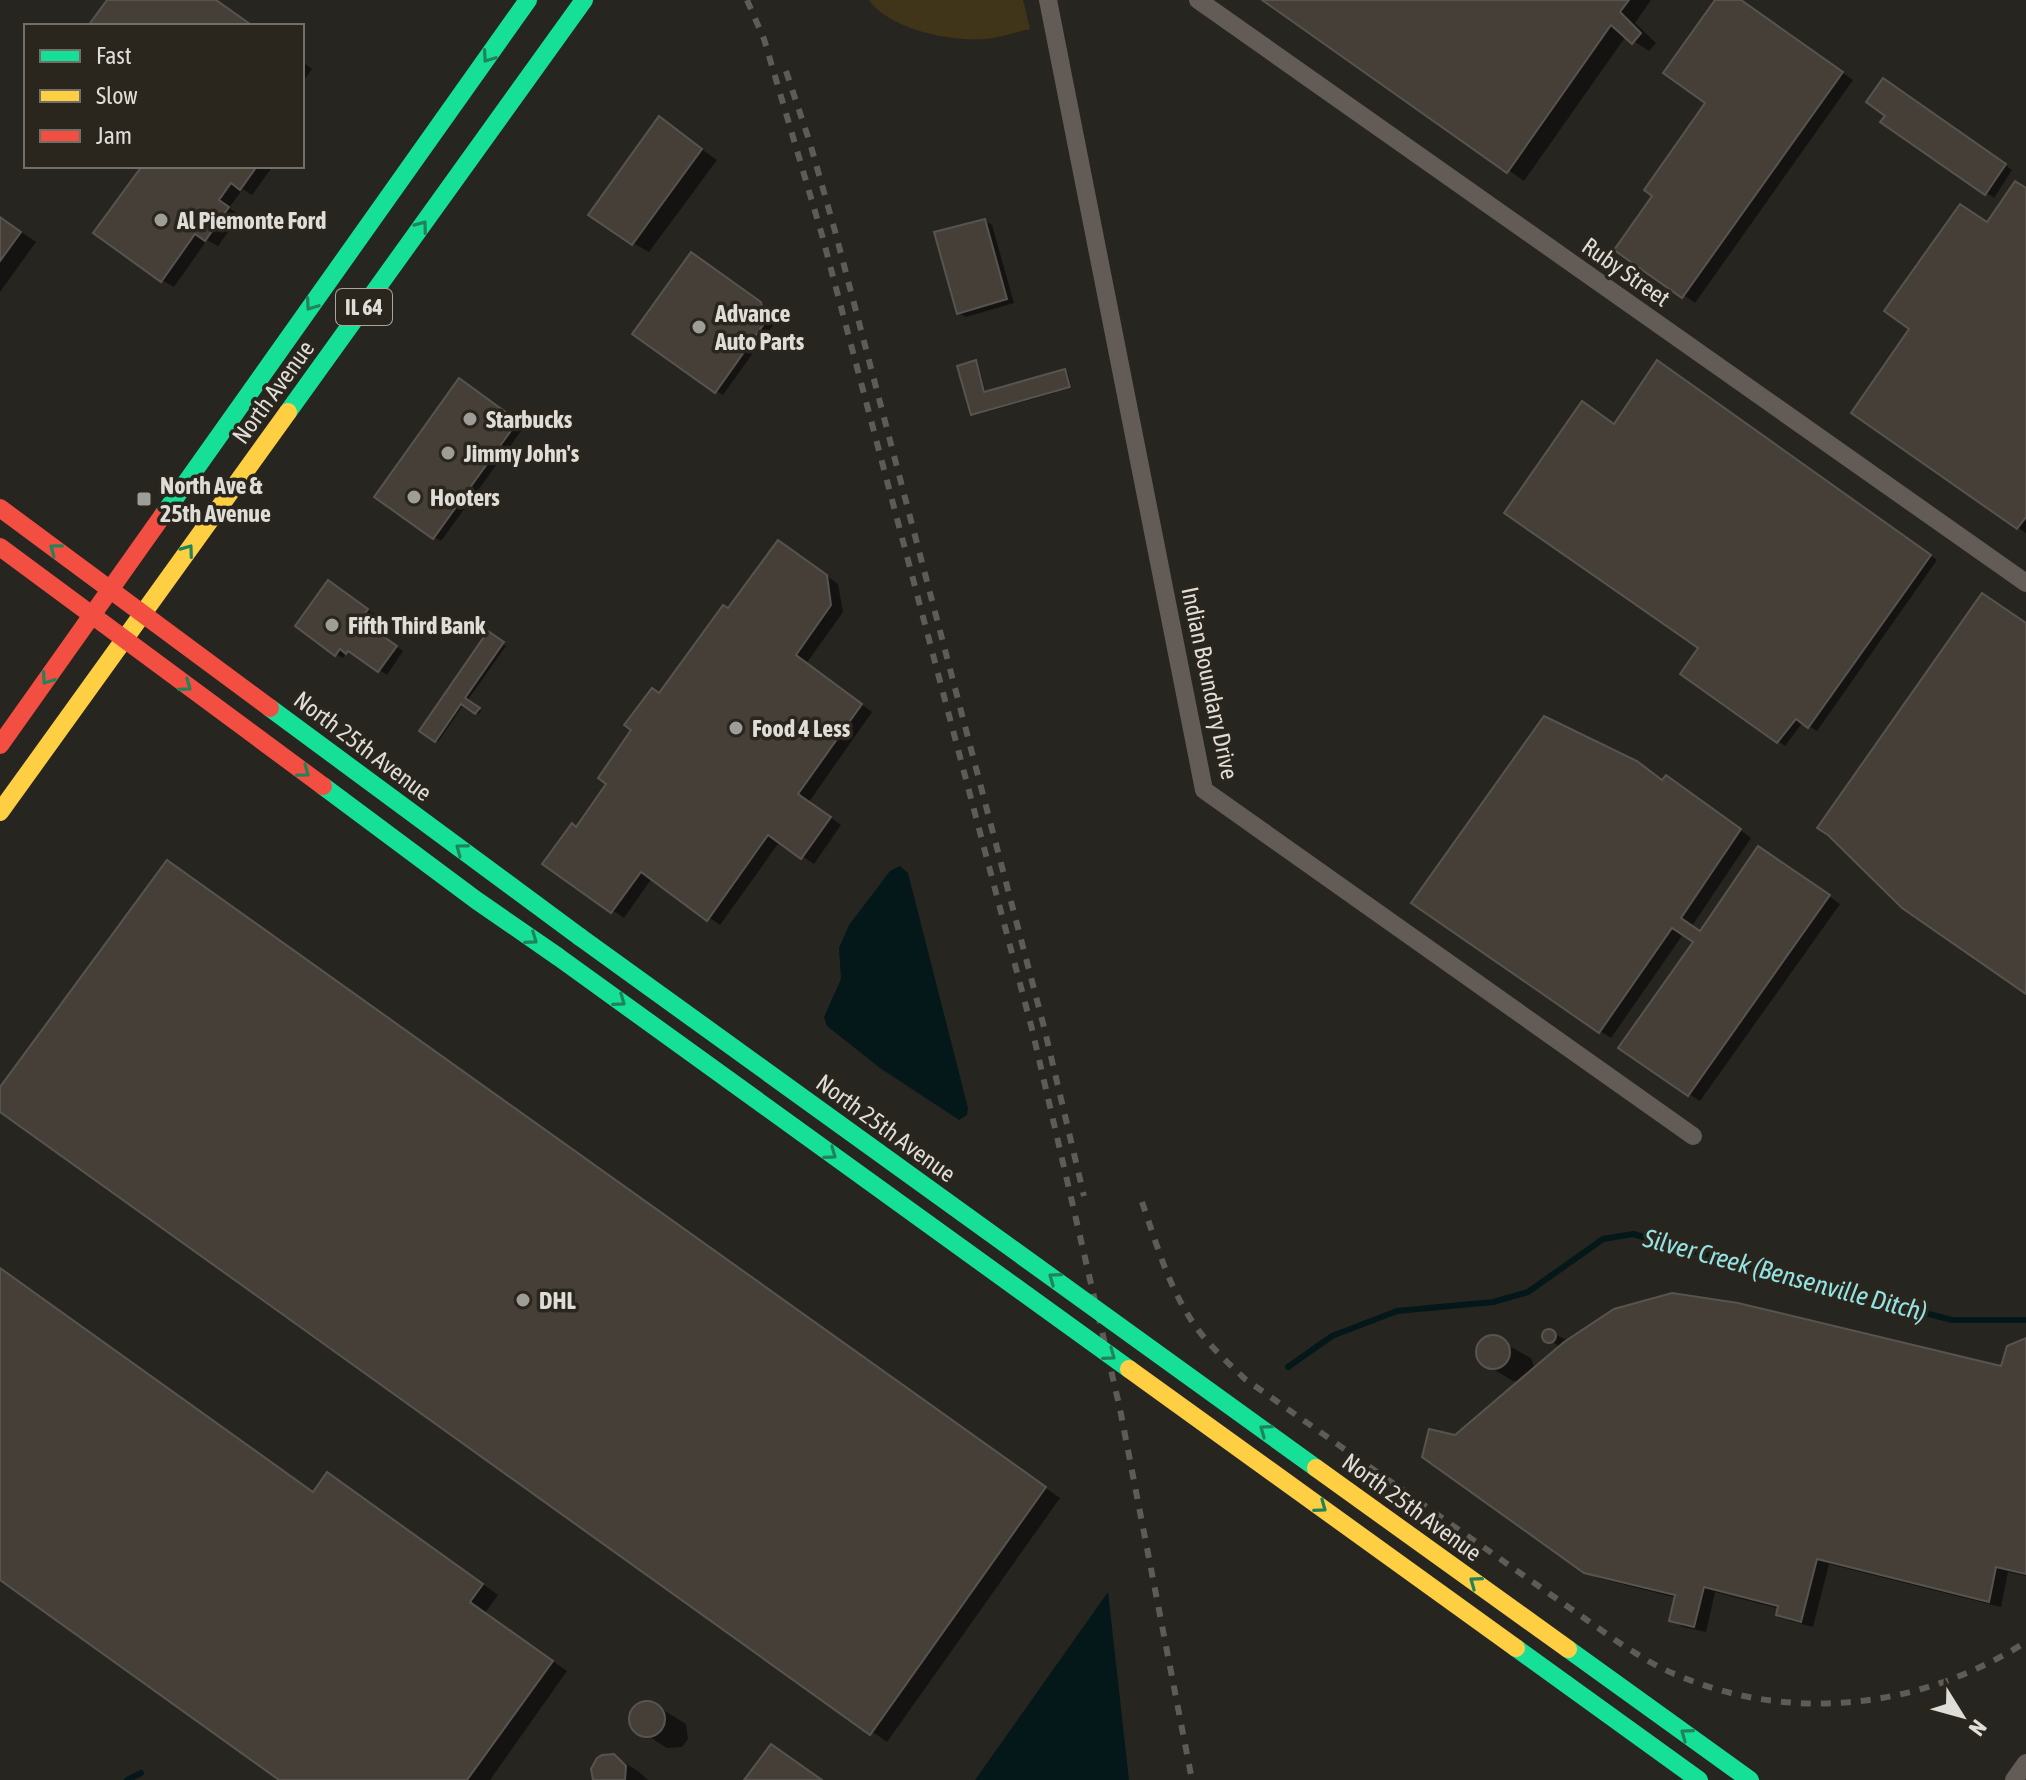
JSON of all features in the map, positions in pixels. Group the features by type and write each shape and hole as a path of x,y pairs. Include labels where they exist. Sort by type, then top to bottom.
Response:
{"main road":[{"name":"North Avenue","path":"0,745 110,590 280,386 374,254 528,0"},
{"name":"North Avenue","path":"0,812 142,613 280,386 374,254 584,0"},
{"name":"North 25th Avenue","path":"0,508 534,903 1750,1780"},
{"path":"0,547 508,922 1699,1780"}],"street":[{"name":"Indian Boundary Drive","path":"1048,0 1204,790 1693,1136"},
{"name":"Ruby Street","path":"1198,0 2026,583"},
{"path":"2014,1780 2026,1763"}],"shaded area":[{"path":"869,0 1023,0 1030,29 986,39 940,36 891,19"},
{"path":"900,866 908,873 968,1108 967,1115 959,1120 880,1068 827,1026 824,1017 841,979 839,948 849,925 890,871"},
{"path":"1108,1592 1129,1780 975,1780"}],"building":[{"path":"107,0 216,0 250,24 89,24"},
{"path":"1262,0 1629,0 1620,12 1641,33 1632,44 1611,25 1507,173"},
{"path":"1715,0 1741,0 1843,72 1682,298 1614,250 1652,196 1644,190 1705,103 1663,73"},
{"path":"1883,78 2006,164 1985,195 1880,122 1885,116 1866,102"},
{"path":"659,116 702,149 632,245 588,215"},
{"name":"Al Piemonte Ford","path":"141,168 256,168 240,190 231,183 219,200 229,207 205,241 195,234 161,282 93,233"},
{"path":"2015,181 2026,188 2026,517 2017,529 1851,413 1909,329 1884,311 1960,204 1987,222"},
{"path":"0,217 21,232 0,261"},
{"path":"985,219 1007,299 957,314 934,232"},
{"name":"Advance Auto Parts","path":"691,252 761,302 766,321 715,393 632,334"},
{"path":"976,360 984,392 1065,369 1070,387 971,415 957,366"},
{"path":"1657,360 1931,555 1808,728 1796,719 1777,743 1680,674 1698,648 1504,513 1582,401 1614,424"},
{"path":"459,378 518,421 433,539 374,497"},
{"name":"Food 4 Less","path":"778,540 827,575 831,605 796,655 862,704 798,794 831,817 801,859 768,835 707,921 641,872 611,913 542,864 572,823 576,827 606,784 598,778 631,730 624,725 652,688 659,693 723,605 728,608"},
{"name":"Fifth Third Bank","path":"328,580 368,609 363,617 369,621 366,624 397,646 378,672 348,651 346,654 340,649 335,656 295,626"},
{"path":"1982,593 2026,623 2026,994 1902,908 1828,835 1817,828"},
{"path":"488,631 504,642 465,698 480,708 475,714 461,704 435,742 419,731"},
{"path":"1544,716 1637,761 1662,780 1666,775 1741,829 1681,918 1700,931 1758,846 1830,895 1688,1096 1618,1048 1693,942 1672,928 1599,1033 1411,903"},
{"name":"DHL","path":"167,860 1046,1487 870,1735 0,1112 0,1087"},
{"path":"0,1268 313,1492 327,1472 483,1584 470,1602 553,1661 467,1780 279,1780 0,1580"},
{"path":"1672,1293 1738,1303 2001,1366 2007,1346 2026,1338 2026,1574 1996,1567 1989,1602 1817,1559 1801,1622 1776,1615 1778,1606 1704,1587 1694,1627 1669,1621 1675,1595 1584,1573 1422,1457 1429,1429 1455,1435 1564,1342 1614,1309"},
{"path":"1549,1329 1556,1336 1549,1343 1542,1336"},
{"path":"1493,1335 1505,1340 1510,1352 1505,1364 1493,1369 1481,1364 1476,1352 1481,1340"},
{"path":"647,1701 660,1706 665,1719 660,1732 647,1737 634,1732 629,1719 634,1706"},
{"path":"771,1744 822,1780 744,1780"},
{"path":"614,1754 626,1766 625,1780 593,1780 591,1769 597,1758"}],"waterway":[{"name":"Silver Creek (Bensenville Ditch)","path":"1288,1367 1332,1336 1397,1311 1493,1302 1528,1292 1603,1239 1633,1234 1952,1320 2026,1320"},
{"path":"127,1780 141,1773"}],"railway":[{"path":"747,0 764,39 822,235 1032,1029 1120,1409 1192,1780"},
{"path":"786,71 835,231 1044,1027 1084,1196"},
{"path":"1142,1202 1167,1273 1187,1313 1206,1340 1245,1379 1618,1642 1662,1668 1721,1690 1765,1700 1856,1702 1944,1682 2026,1642"}],"traffic: fast":[{"path":"163,515 528,0"},
{"path":"288,412 584,0"},
{"path":"270,708 580,937"},
{"path":"323,786 557,956"},
{"path":"580,937 1316,1468"},
{"path":"557,956 1129,1369"},
{"path":"1516,1648 1699,1780"},
{"path":"1568,1649 1750,1780"}],"traffic: slow":[{"path":"0,812 288,412"},
{"path":"1129,1369 1516,1648"},
{"path":"1316,1468 1568,1649"}],"traffic: jam":[{"path":"0,508 270,708"},
{"path":"0,745 163,515"},
{"path":"0,547 323,786"}],"place":[{"name":"Al Piemonte Ford","path":"161,220"},
{"name":"Advance Auto Parts","path":"699,327"},
{"name":"Starbucks","path":"470,419"},
{"name":"Jimmy John's","path":"448,453"},
{"name":"Hooters","path":"414,497"},
{"name":"North Ave & 25th Avenue","path":"144,499"},
{"name":"Fifth Third Bank","path":"332,625"},
{"name":"Food 4 Less","path":"736,728"},
{"name":"DHL","path":"523,1300"}]}
